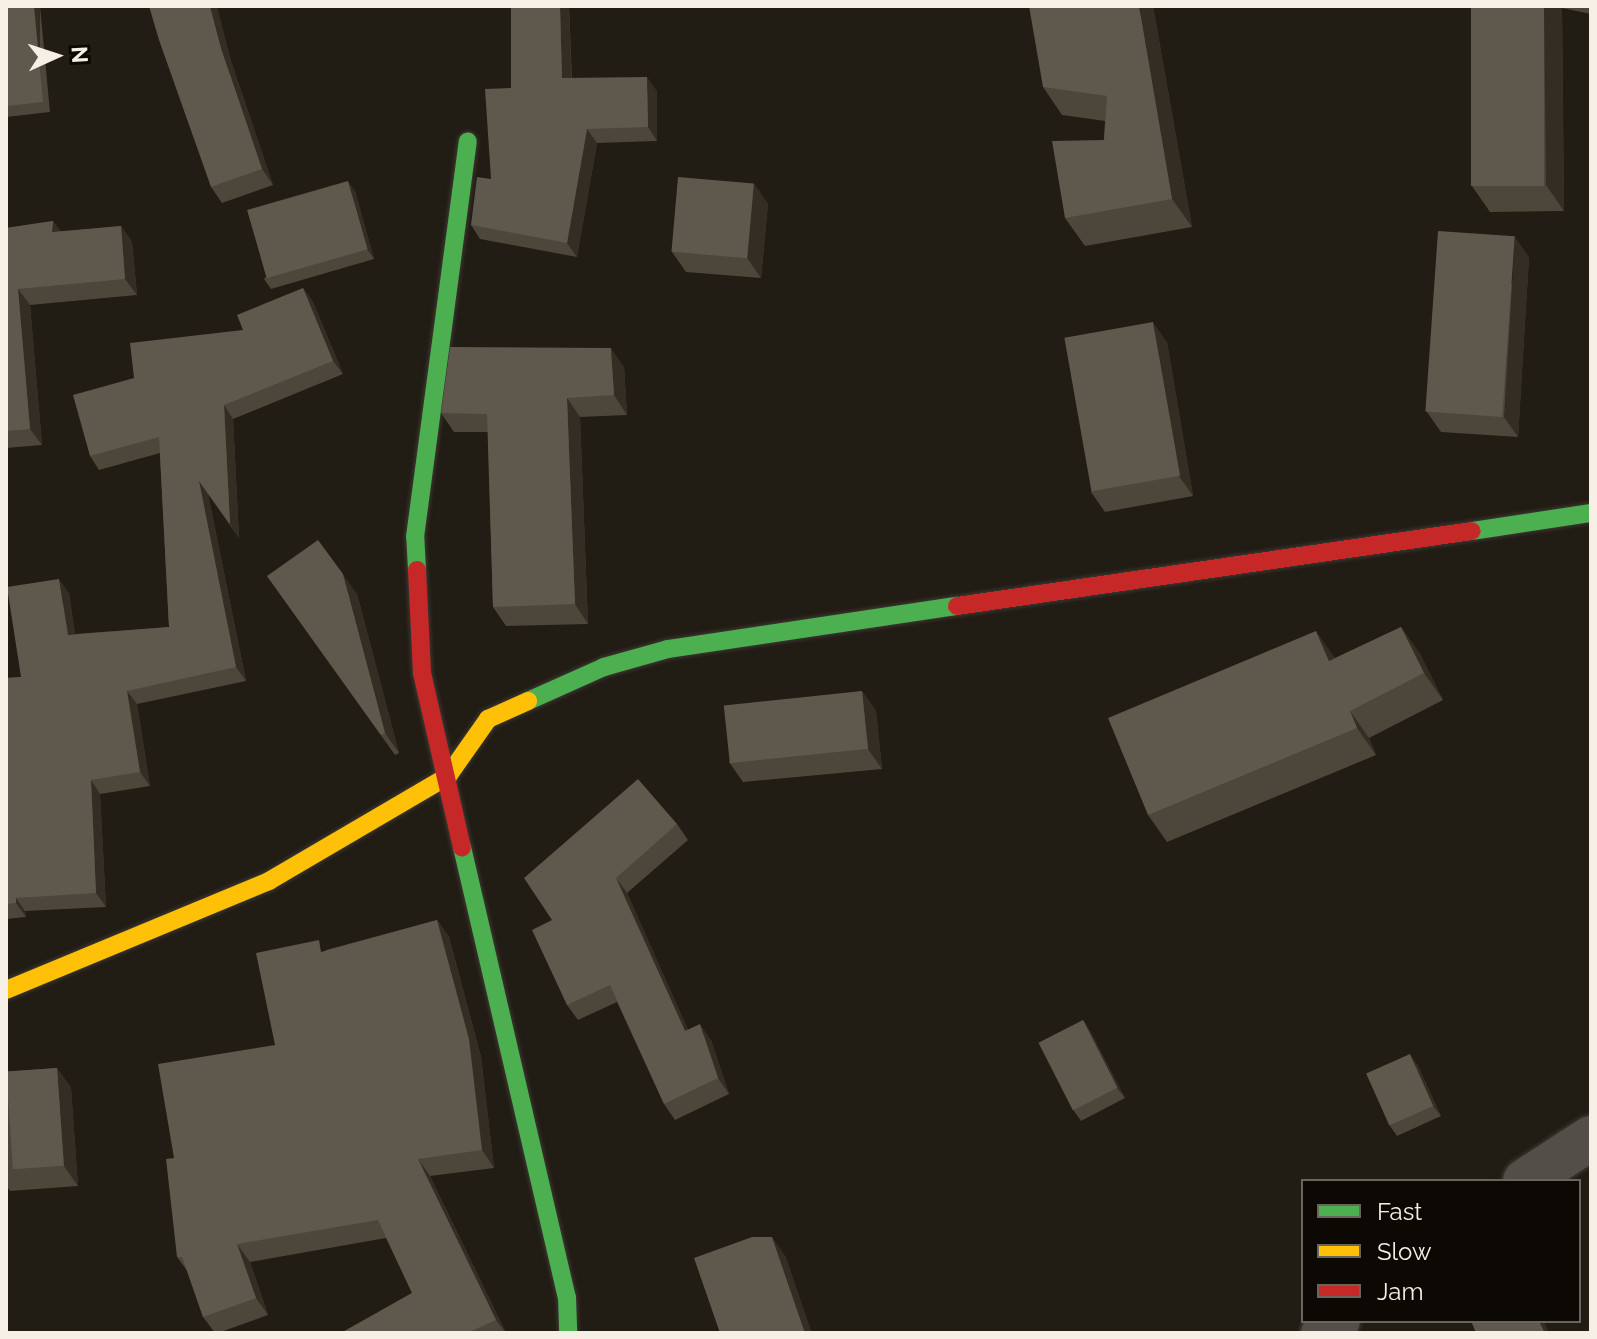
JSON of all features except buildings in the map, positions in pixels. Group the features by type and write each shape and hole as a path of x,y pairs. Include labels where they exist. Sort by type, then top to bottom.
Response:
{"street":[{"path":"468,142 415,537 422,673 567,1297 568,1333"},
{"path":"6,990 269,881 448,776 488,719 604,667 668,649 1591,513"},
{"path":"1528,1179 1591,1138"}],"traffic: fast":[{"path":"417,570 415,537 468,142"},
{"path":"1472,531 1591,513"},
{"path":"528,701 604,667 668,649 957,606"},
{"path":"462,847 567,1297 568,1333"}],"traffic: slow":[{"path":"6,990 269,881 448,776 488,719 528,701"}],"traffic: jam":[{"path":"957,606 1472,531"},
{"path":"417,570 422,673 462,847"}]}
